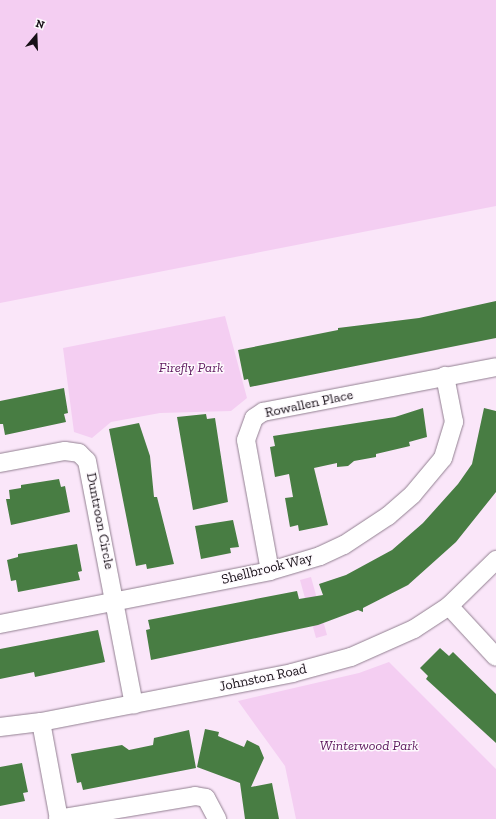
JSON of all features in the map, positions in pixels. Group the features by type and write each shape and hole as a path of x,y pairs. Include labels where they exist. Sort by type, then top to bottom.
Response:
{"street":[{"name":"Rowallen Place","path":"270,571 246,440 254,418 263,412 496,367"},
{"name":"Shellbrook Way","path":"115,601 270,571 320,556 351,541 388,516 423,483 443,458 450,440 453,408 445,376"},
{"name":"Duntroon Circle","path":"0,463 65,451 79,453 87,461 134,704"},
{"name":"Johnston Road","path":"0,727 41,722 134,704 292,672 351,657 414,629 449,606 496,560"},
{"path":"0,624 115,601"},
{"path":"449,606 496,657"},
{"path":"41,722 59,819 195,796 206,798 217,819"}],"green space":[{"path":"0,0 496,0 496,206 0,303"},
{"name":"Firefly Park","path":"225,316 247,398 231,411 160,413 111,422 92,438 74,432 63,348"},
{"path":"311,577 327,635 316,638 300,580"},
{"name":"Winterwood Park","path":"389,662 496,769 496,819 296,819 285,766 238,701 359,673"}],"building":[{"path":"496,301 496,338 250,387 248,379 244,380 238,350 338,330 338,328 419,318"},
{"path":"64,388 68,413 64,414 66,422 5,435 3,424 0,424 0,401"},
{"path":"423,408 427,437 409,442 410,446 376,454 376,457 354,461 348,466 337,467 337,463 314,468 328,525 299,531 298,525 290,527 285,498 293,497 289,474 275,477 270,447 275,446 273,436 395,417"},
{"path":"484,408 496,411 496,492 456,542 408,585 363,608 363,612 358,610 318,625 151,660 146,630 150,629 148,620 297,591 299,599 323,595 319,584 346,575 392,550 423,523 458,484 472,464"},
{"path":"206,414 207,419 215,418 228,502 193,510 177,417"},
{"path":"139,423 150,456 154,497 157,497 174,564 147,569 146,564 136,566 109,429"},
{"path":"59,479 61,487 65,486 70,512 11,525 6,499 10,499 9,490 21,488 21,485"},
{"path":"233,520 239,547 230,548 231,553 201,559 195,526"},
{"path":"77,544 82,571 78,572 80,580 18,592 16,580 11,581 7,560 18,557 18,554"},
{"path":"98,630 105,662 35,677 34,672 0,679 0,649"},
{"path":"440,648 449,656 453,652 496,694 496,743 426,679 428,676 420,668"},
{"path":"205,729 219,732 218,736 244,747 247,740 259,746 264,758 251,787 272,783 279,819 245,819 240,783 197,767"},
{"path":"189,730 196,768 83,790 81,782 77,783 71,754 122,745 129,750 153,745 154,738"},
{"path":"22,763 28,792 23,793 25,801 0,806 0,767"}]}
